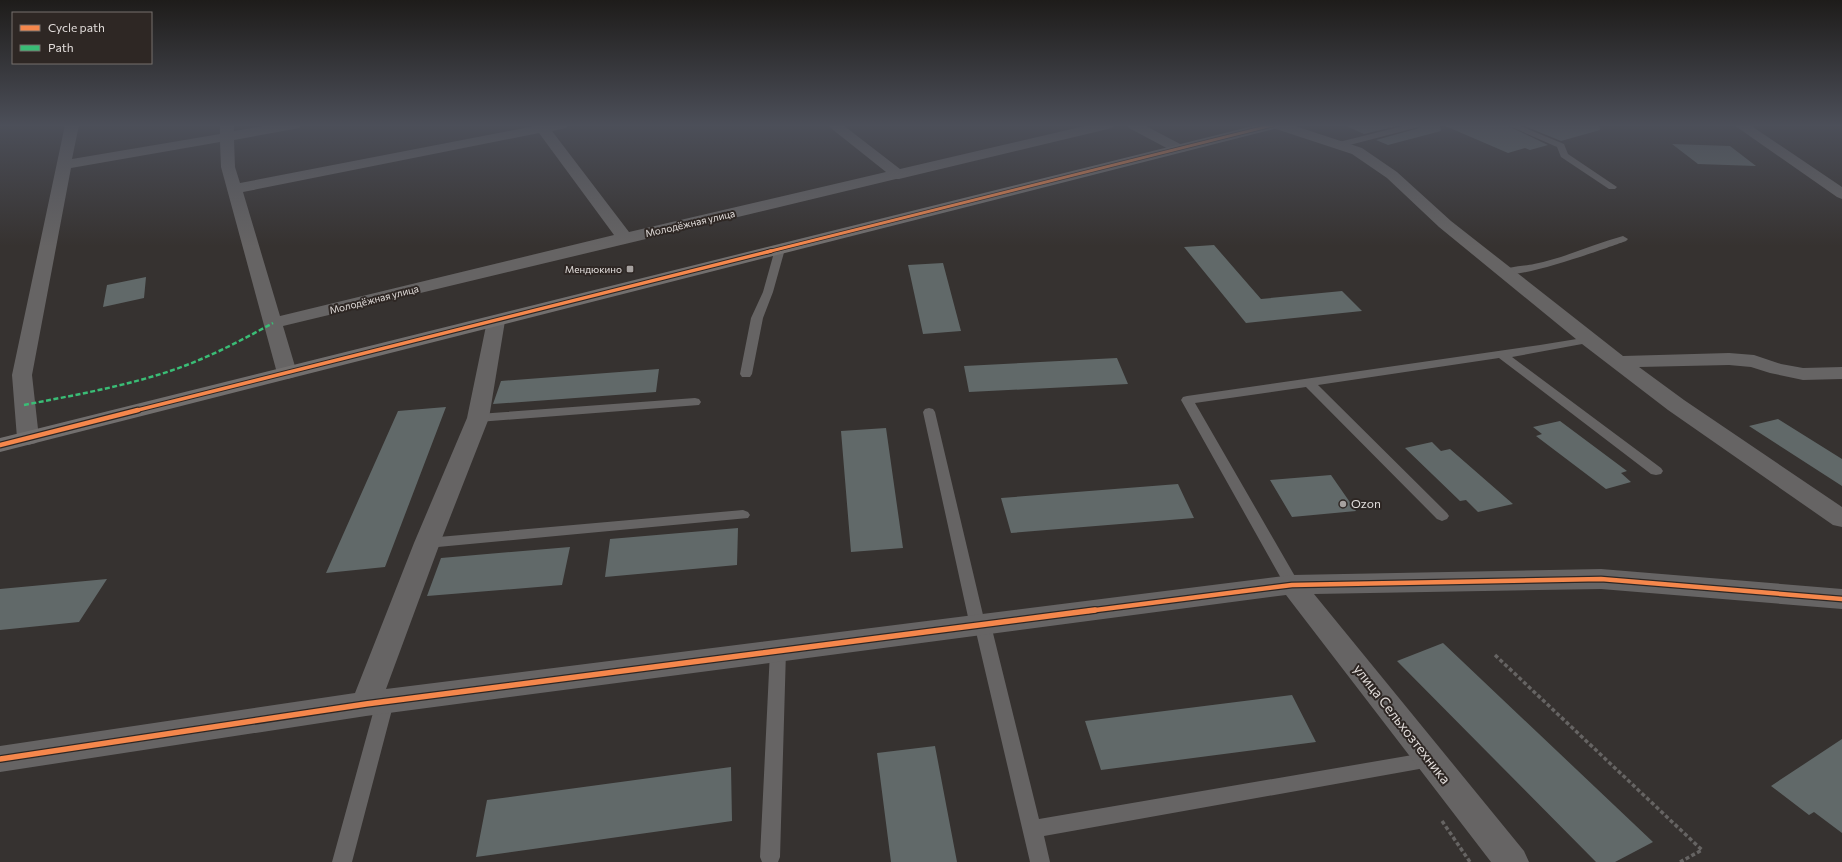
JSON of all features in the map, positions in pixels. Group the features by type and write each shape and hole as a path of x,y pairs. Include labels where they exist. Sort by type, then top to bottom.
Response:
{"street":[{"path":"28,438 22,375 64,165"},
{"path":"228,165 287,373"},
{"path":"235,189 355,165"},
{"path":"571,165 625,238"},
{"path":"886,165 899,175"},
{"name":"Молодёжная улица","path":"273,323 625,238 940,165"},
{"path":"0,445 1114,165"},
{"path":"1377,165 1392,175 1445,224 1589,340 1676,405 1842,519"},
{"path":"1800,165 1842,194"},
{"path":"376,703 427,544 478,418 496,321"},
{"path":"1619,362 1729,359 1754,361 1778,369 1802,374 1842,373"},
{"path":"0,759 376,703 1292,585 1601,579 1842,599"},
{"name":"улица Сельхозтехника","path":"1292,585 1512,862"}],"lane":[{"path":"1579,165 1612,187"},
{"path":"1504,272 1522,270 1550,263 1623,239"},
{"path":"746,374 757,318 768,292 780,249"},
{"path":"1292,585 1187,400 1502,355 1589,340"},
{"path":"1502,355 1656,471"},
{"path":"1308,382 1442,516"},
{"path":"478,418 695,402"},
{"path":"929,412 980,625 1040,862"},
{"path":"427,544 743,515"},
{"path":"770,857 778,651"},
{"path":"342,862 376,703"},
{"path":"1032,829 1430,760"}],"path":[{"path":"1495,656 1702,850 1680,862"}],"building":[{"path":"1214,245 1261,299 1342,291 1362,311 1246,323 1184,247"},
{"path":"943,263 961,331 923,334 908,265"},
{"path":"146,277 144,298 103,307 107,285"},
{"path":"1117,358 1128,384 969,392 964,366"},
{"path":"659,369 656,392 493,404 501,381"},
{"path":"446,407 385,567 326,573 398,411"},
{"path":"1778,419 1842,459 1842,486 1749,426"},
{"path":"1560,421 1627,471 1621,473 1631,482 1606,489 1536,436 1542,434 1533,427"},
{"path":"886,428 903,548 851,552 841,431"},
{"path":"1432,442 1441,451 1450,449 1513,504 1478,512 1466,500 1460,501 1405,448"},
{"path":"1331,475 1356,511 1292,517 1270,480"},
{"path":"1178,484 1194,518 1011,533 1001,498"},
{"path":"738,528 737,565 605,577 610,539"},
{"path":"570,547 562,585 427,596 441,558"},
{"path":"107,579 79,622 0,630 0,589"},
{"path":"1443,643 1653,842 1615,862 1596,862 1397,661"},
{"path":"1292,695 1316,742 1101,770 1085,721"},
{"path":"1842,739 1842,833 1814,812 1809,815 1771,786"},
{"path":"935,746 957,862 891,862 877,753"},
{"path":"731,767 732,821 476,857 487,800"}],"marked path":[{"path":"24,405 119,385 176,369 213,354 273,323"}],"cycle path":[{"path":"0,445 1113,165"},
{"path":"0,759 366,704 1292,585 1601,579 1842,599"}],"place":[{"name":"Мендюкино","path":"630,269"},
{"name":"Ozon","path":"1343,504"}]}
